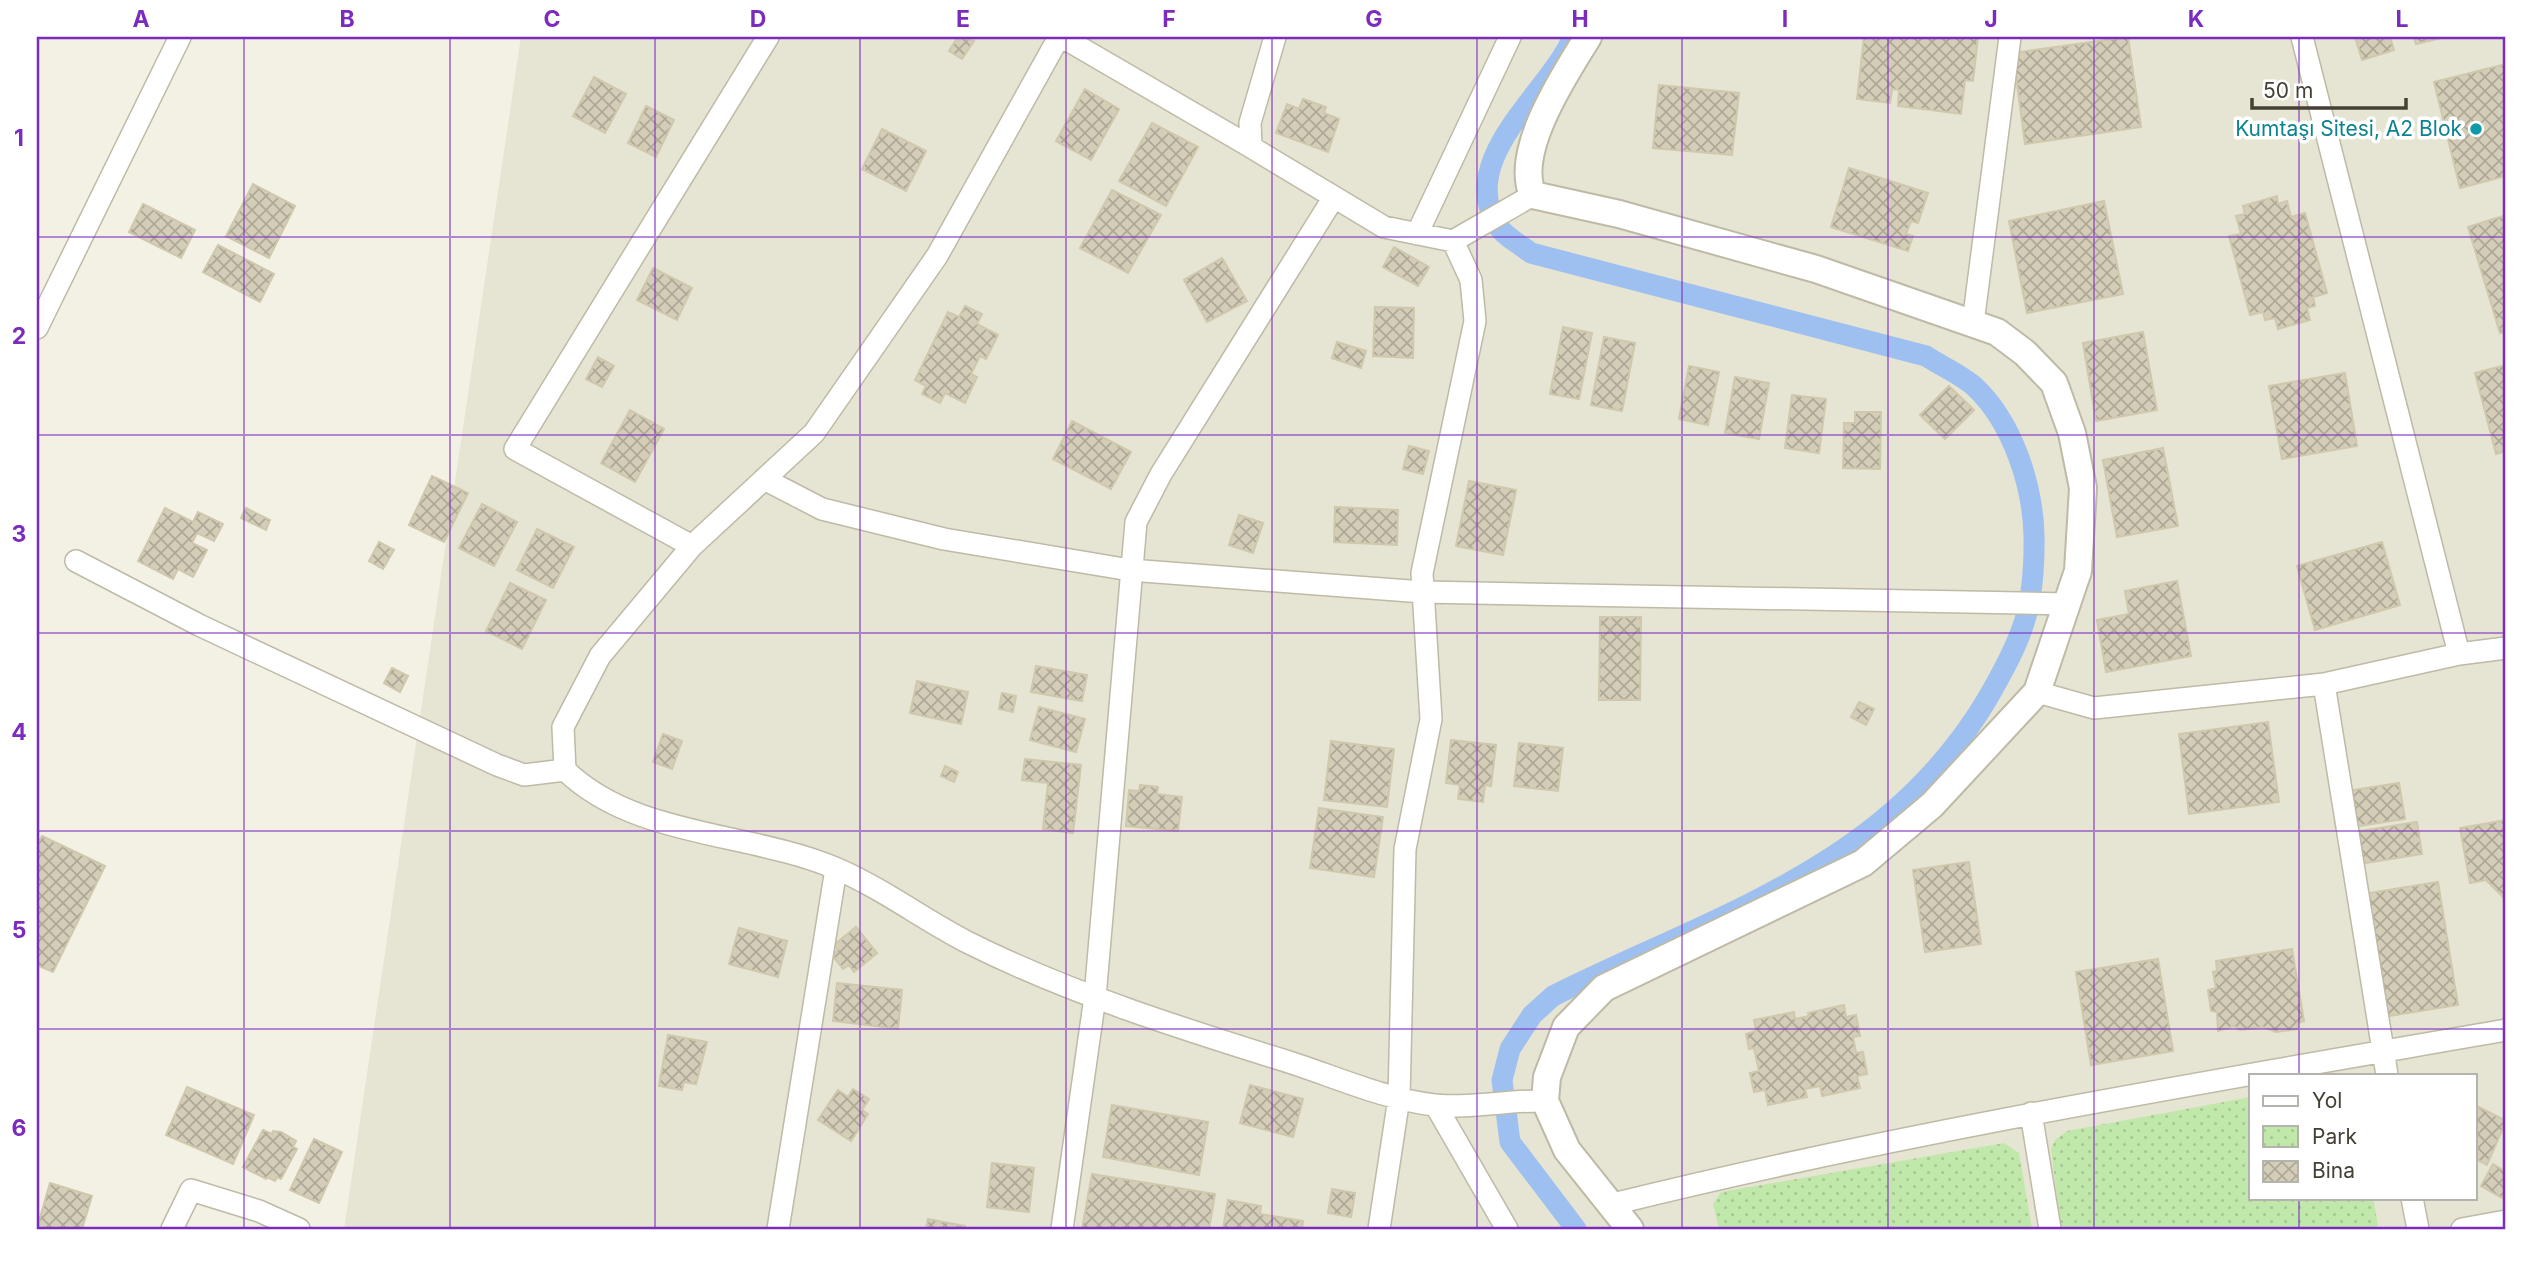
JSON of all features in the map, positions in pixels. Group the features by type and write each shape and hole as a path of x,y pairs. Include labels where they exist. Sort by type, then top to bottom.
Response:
{"street":[{"path":"37,328 180,37"},
{"path":"692,546 516,449 768,37"},
{"path":"1061,37 1384,227 1453,241 1533,195 1619,214 1816,269 1997,332 2025,353 2054,383 2072,433 2083,488 2078,571 2037,692 1932,805 1863,863 1604,988 1566,1027 1535,1101 1436,1106 1399,1098 1096,997 970,943 836,869 769,845 707,833 624,810 579,784 565,770 563,727 600,656 692,546 814,433 937,256 1061,37"},
{"path":"1251,147 1250,123 1275,37"},
{"path":"1417,234 1510,37"},
{"path":"1533,195 1527,181 1530,156 1555,90 1588,37"},
{"path":"1973,323 2010,37"},
{"path":"2302,37 2459,654"},
{"path":"1062,1229 1096,997 1136,522 1161,474 1334,197"},
{"path":"1379,1229 1399,1098 1405,849 1431,719 1422,573 1475,321 1471,280 1453,241"},
{"path":"764,480 822,509 944,539 1130,570 1423,592 2068,604"},
{"path":"76,561 199,625 498,765 524,775 565,770"},
{"path":"2037,692 2094,708 2324,684 2459,654 2506,648"},
{"path":"2324,684 2387,1074"},
{"path":"778,1229 836,869"},
{"path":"2252,1074 2506,1030"},
{"path":"1613,1204 1725,1176 2031,1113 2249,1074"},
{"path":"1535,1101 1567,1150 1613,1204 1630,1229"},
{"path":"1436,1106 1507,1229"},
{"path":"2031,1113 2050,1229"},
{"path":"172,1229 191,1190 259,1212 299,1229"},
{"path":"2412,1200 2418,1229"},
{"path":"2462,1229 2506,1221"}],"shaded area":[{"path":"521,37 2506,37 2506,1229 344,1229"}],"green space":[{"path":"2249,1097 2249,1200 2373,1200 2378,1225 2375,1229 2061,1229 2051,1149 2055,1140 2067,1131"},
{"path":"2004,1143 2019,1153 2032,1229 1719,1229 1713,1204 1721,1192"}],"building":[{"path":"958,37 974,41 962,59 949,51"},
{"path":"1864,37 1978,37 1973,81 1965,80 1961,114 1898,106 1899,90 1892,89 1890,103 1857,99"},
{"path":"2128,37 2141,127 2025,144 2013,53"},
{"path":"2355,37 2390,37 2394,50 2362,60"},
{"path":"2414,37 2445,37 2416,44"},
{"name":"Kumtaşı Sitesi, A2 Blok","path":"2506,64 2506,176 2460,188 2434,82"},
{"path":"594,77 626,94 605,133 573,116"},
{"path":"1659,85 1739,93 1732,155 1653,148"},
{"path":"1085,89 1119,109 1091,160 1056,141"},
{"path":"1303,99 1326,107 1324,113 1339,119 1328,152 1276,133 1287,104 1299,109"},
{"path":"646,106 674,120 656,157 628,143"},
{"path":"1152,123 1198,147 1166,206 1119,181"},
{"path":"882,129 926,151 906,191 862,169"},
{"path":"1849,168 1928,193 1918,223 1911,221 1906,234 1913,236 1908,251 1831,227"},
{"path":"253,184 295,206 269,258 226,236"},
{"path":"1112,190 1161,215 1128,273 1080,248"},
{"path":"2277,196 2278,204 2287,201 2291,217 2305,213 2327,293 2313,297 2315,306 2307,308 2310,320 2278,329 2275,318 2265,320 2263,312 2250,315 2229,236 2241,234 2236,216 2245,214 2243,206"},
{"path":"2104,201 2123,294 2027,313 2009,221"},
{"path":"143,204 195,230 181,258 129,232"},
{"path":"2506,215 2506,332 2500,333 2468,227"},
{"path":"218,245 274,274 260,302 203,272"},
{"path":"1394,247 1429,267 1418,286 1383,267"},
{"path":"1222,258 1247,301 1207,322 1184,280"},
{"path":"653,268 692,288 677,320 637,300"},
{"path":"965,306 982,314 977,324 998,335 986,359 980,356 971,374 977,377 965,403 945,393 940,403 922,394 926,386 915,380 948,312 959,317"},
{"path":"1375,307 1414,308 1413,358 1373,356"},
{"path":"1563,327 1592,333 1579,399 1550,394"},
{"path":"2143,332 2157,410 2096,421 2083,343"},
{"path":"1604,337 1635,343 1622,411 1591,405"},
{"path":"1337,342 1366,351 1361,368 1332,358"},
{"path":"598,357 614,366 602,387 586,379"},
{"path":"2506,365 2506,451 2496,454 2475,373"},
{"path":"1689,366 1719,372 1708,425 1679,419"},
{"path":"2345,373 2357,446 2282,459 2269,386"},
{"path":"1735,377 1769,383 1759,439 1725,433"},
{"path":"1949,386 1974,410 1945,439 1920,415"},
{"path":"1792,395 1826,399 1819,453 1785,448"},
{"path":"630,410 664,429 635,482 601,463"},
{"path":"1855,412 1881,412 1880,469 1843,468 1844,423 1855,423"},
{"path":"1072,421 1131,452 1111,489 1053,459"},
{"path":"1409,446 1429,451 1423,474 1403,469"},
{"path":"2163,448 2178,526 2117,537 2103,460"},
{"path":"432,476 468,493 444,542 409,525"},
{"path":"1469,481 1516,490 1503,555 1456,546"},
{"path":"482,504 517,522 494,566 459,548"},
{"path":"1335,507 1398,510 1397,545 1334,542"},
{"path":"165,508 193,522 198,512 223,524 214,541 197,533 192,543 207,550 193,577 178,569 173,579 138,561"},
{"path":"246,508 270,520 266,530 241,518"},
{"path":"1239,515 1263,523 1253,553 1229,545"},
{"path":"537,529 574,547 553,588 517,570"},
{"path":"379,542 394,550 383,569 369,561"},
{"path":"2382,542 2400,605 2315,630 2297,566"},
{"path":"2177,581 2191,656 2106,672 2097,620 2129,614 2125,591"},
{"path":"510,583 546,600 522,649 486,631"},
{"path":"1600,617 1641,617 1640,700 1599,700"},
{"path":"1036,666 1087,675 1082,701 1031,692"},
{"path":"392,668 408,676 400,692 384,683"},
{"path":"917,681 968,692 961,724 910,713"},
{"path":"1002,693 1016,696 1013,712 999,709"},
{"path":"1859,702 1874,709 1866,725 1851,717"},
{"path":"1039,707 1085,719 1076,752 1030,740"},
{"path":"2268,722 2279,802 2189,814 2179,734"},
{"path":"663,734 682,741 672,769 653,762"},
{"path":"1451,740 1496,745 1491,786 1485,785 1483,802 1458,799 1460,785 1446,783"},
{"path":"1331,741 1394,749 1387,807 1324,800"},
{"path":"1519,743 1563,748 1558,791 1514,786"},
{"path":"1025,759 1081,765 1073,833 1043,829 1048,783 1022,780"},
{"path":"945,766 958,772 954,782 941,776"},
{"path":"2399,783 2405,819 2352,827 2347,791"},
{"path":"1140,785 1158,787 1157,794 1182,797 1178,831 1126,826 1129,790 1139,791"},
{"path":"1319,808 1383,817 1374,877 1310,868"},
{"path":"2506,820 2506,900 2486,880 2470,883 2460,828"},
{"path":"2417,822 2422,854 2359,864 2354,832"},
{"path":"42,836 105,866 53,972 37,965 37,845"},
{"path":"1969,862 1981,944 1925,952 1913,870"},
{"path":"2438,882 2458,1005 2383,1017 2363,894"},
{"path":"856,927 877,953 854,972 849,965 843,969 832,955 838,950 834,945"},
{"path":"739,928 787,941 778,977 729,964"},
{"path":"2292,949 2304,1021 2297,1023 2298,1029 2276,1032 2263,1027 2240,1030 2234,1026 2218,1031 2217,1012 2211,1011 2208,990 2216,988 2213,972 2217,971 2216,961"},
{"path":"2158,959 2173,1051 2091,1065 2076,972"},
{"path":"837,983 902,990 898,1029 833,1021"},
{"path":"1844,1005 1846,1017 1856,1015 1860,1036 1853,1037 1856,1053 1863,1052 1867,1074 1857,1076 1860,1088 1822,1096 1820,1086 1805,1089 1807,1097 1768,1105 1765,1090 1754,1092 1750,1073 1759,1071 1754,1048 1749,1049 1746,1034 1756,1031 1754,1020 1794,1012 1795,1019 1809,1016 1808,1013"},
{"path":"668,1035 707,1042 696,1084 684,1082 682,1090 659,1086"},
{"path":"1250,1085 1303,1099 1293,1137 1240,1123"},
{"path":"187,1087 254,1115 233,1164 166,1135"},
{"path":"853,1089 869,1099 862,1110 868,1114 851,1141 818,1120 838,1090 848,1097"},
{"path":"1112,1105 1208,1122 1199,1175 1103,1157"},
{"path":"2476,1106 2506,1121 2487,1165 2476,1160"},
{"path":"263,1130 272,1134 273,1131 281,1132 296,1141 293,1147 297,1149 281,1179 277,1177 275,1181 243,1167"},
{"path":"314,1139 342,1152 319,1203 290,1190"},
{"path":"992,1163 1034,1168 1029,1212 987,1207"},
{"path":"2493,1164 2506,1172 2506,1191 2502,1198 2481,1186"},
{"path":"1092,1174 1215,1194 1209,1229 1082,1229"},
{"path":"50,1183 92,1196 82,1229 37,1228"},
{"path":"1332,1189 1355,1193 1351,1217 1328,1213"},
{"path":"1228,1200 1261,1206 1260,1214 1303,1221 1302,1229 1223,1229"},
{"path":"928,1219 965,1226 964,1229 926,1229"}],"waterway":[{"path":"1573,37 1497,151 1488,176 1488,201 1501,230 1531,253 1926,356 1975,387 2000,418 2025,476 2034,536 2029,602 2011,655 1989,696 1948,755 1902,803 1851,844 1796,879 1738,910 1553,996 1532,1015 1510,1049 1502,1080 1510,1142 1576,1229"}],"place":[{"name":"Kumtaşı Sitesi, A2 Blok","path":"2476,129"}]}
